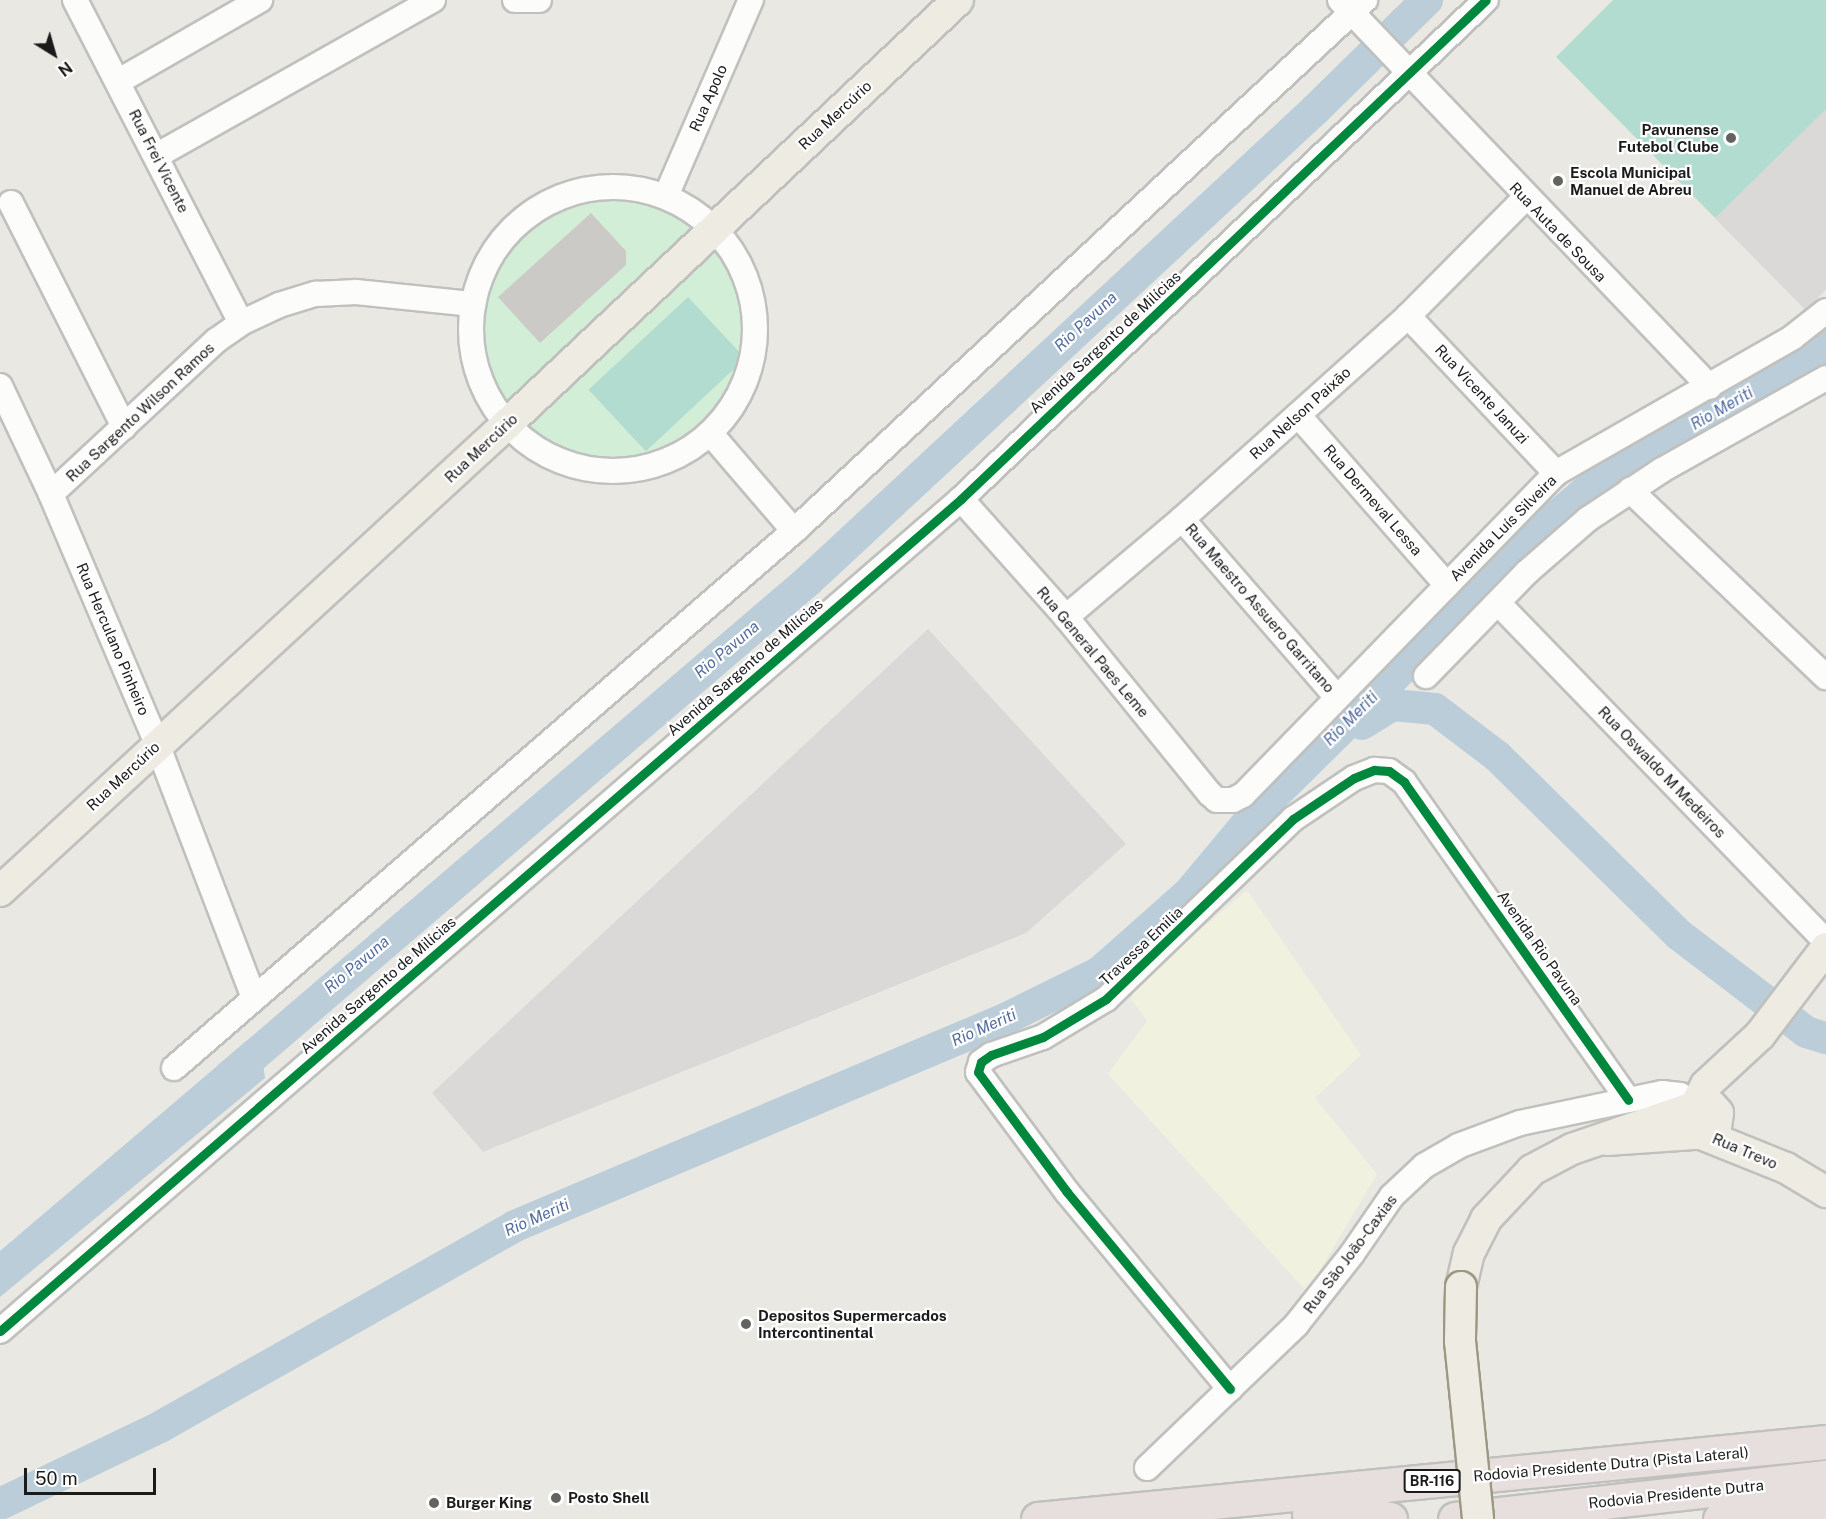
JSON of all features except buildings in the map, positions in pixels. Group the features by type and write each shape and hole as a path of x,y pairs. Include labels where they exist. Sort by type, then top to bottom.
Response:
{"highway":[{"name":"Rodovia Presidente Dutra (Pista Lateral)","path":"1038,1519 1826,1442"},
{"name":"Rodovia Presidente Dutra","path":"1455,1519 1826,1477"},
{"name":"Rodovia Presidente Dutra","path":"1720,1519 1826,1508"},
{"path":"1262,1519 1352,1511 1390,1519"}],"main road":[{"name":"Rua Mercúrio","path":"0,891 507,424 958,0"},
{"path":"0,879 27,867"},
{"path":"1478,1519 1460,1341 1461,1287 1479,1231 1508,1191 1557,1156 1607,1140 1705,1118 1706,1085 1765,1029 1826,948"},
{"name":"Rua Trevo","path":"1705,1118 1826,1192"}],"street":[{"path":"119,81 260,0"},
{"path":"156,156 433,0"},
{"path":"514,0 538,0"},
{"name":"Rua Apolo","path":"666,196 751,0"},
{"name":"Avenida Sargento de Milícias","path":"0,1331 961,499 1404,70 1486,0"},
{"name":"Rua Frei Vicente","path":"86,3 119,81 241,323"},
{"path":"174,1068 794,531 1354,8"},
{"name":"Rua Auta de Sousa","path":"1354,8 1404,70 1525,198 1710,387"},
{"path":"608,187 637,188 666,196 714,227 738,258 752,293 756,331 750,369 735,404 711,433 684,452 655,465 623,471 590,470 560,461 531,446 507,424 488,398 476,368 471,336 473,304 487,265 506,236 549,202 578,191 608,187"},
{"name":"Rua Nelson Paixão","path":"1066,617 1182,519 1408,316 1525,198"},
{"path":"11,203 124,427"},
{"name":"Rua Sargento Wilson Ramos","path":"51,494 183,369 241,323 316,294 387,294 473,304"},
{"name":"Avenida Luís Silveira","path":"1226,801 1243,795 1556,473 1710,387 1793,337 1826,310"},
{"name":"Rua Vicente Januzi","path":"1408,316 1556,473"},
{"path":"1426,676 1553,547 1630,490 1826,378"},
{"name":"Rua Herculano Pinheiro","path":"0,386 51,494 157,744 254,998"},
{"name":"Rua Dermeval Lessa","path":"1298,415 1447,585"},
{"path":"711,433 794,531"},
{"path":"1630,490 1826,677"},
{"name":"Rua General Paes Leme","path":"961,499 1066,617 1210,794 1226,801"},
{"name":"Rua Maestro Assuero Garritano","path":"1182,519 1337,697"},
{"name":"Rua Oswaldo M Medeiros","path":"1498,603 1826,941"},
{"name":"Travessa Emilia","path":"1230,1389 1024,1136 981,1079 981,1062 991,1055 1043,1037 1106,999 1293,819 1354,778 1374,770 1389,771 1404,782 1428,813"},
{"name":"Avenida Rio Pavuna","path":"1428,813 1628,1100"},
{"name":"Rua São João-Caxias","path":"1148,1468 1296,1325 1352,1254 1392,1196 1424,1166 1458,1146 1520,1123 1628,1100 1671,1093 1705,1118"}],"shaded area":[{"name":"Pavunense Futebol Clube","path":"1613,0 1826,0 1826,289 1806,310 1556,57"},
{"path":"1826,109 1826,289 1806,310 1715,218"},
{"path":"615,192 641,194 666,202 689,214 709,231 726,251 738,274 746,299 748,325 746,351 738,376 726,399 709,419 689,436 666,448 641,456 615,458 589,456 564,448 541,436 521,419 504,399 492,376 484,351 482,325 484,299 492,274 504,251 521,231 541,214 564,202 589,194"},
{"path":"688,297 745,358 646,451 589,390"},
{"path":"928,629 1126,844 1026,933 483,1152 432,1093"},
{"path":"1247,890 1361,1055 1315,1098 1377,1174 1307,1292 1108,1074 1147,1021 1131,999 1139,982"},
{"path":"250,1038 261,1049 265,1078 0,1297 0,1251"}],"waterway":[{"name":"Rio Pavuna","path":"230,1076 809,580 1316,109 1427,0"},
{"name":"Rio Meriti","path":"0,1504 160,1427 515,1226 1005,1019 1100,972 1189,893 1254,815 1557,516 1599,480 1808,360 1826,344"},
{"path":"1362,724 1393,705 1435,709 1497,756 1678,934 1806,1032 1826,1038"}],"cycle path":[{"path":"0,1331 961,499 1486,0"},
{"path":"1230,1389 1067,1192 978,1072 981,1062 991,1055 1043,1037 1106,999 1293,819 1354,778 1374,770 1389,771 1404,782 1628,1100"}],"place":[{"name":"Pavunense Futebol Clube","path":"1731,138"},
{"name":"Escola Municipal Manuel de Abreu","path":"1558,181"},
{"name":"Depositos Supermercados Intercontinental","path":"746,1324"},
{"name":"Posto Shell","path":"556,1498"},
{"name":"Burger King","path":"434,1503"}]}
